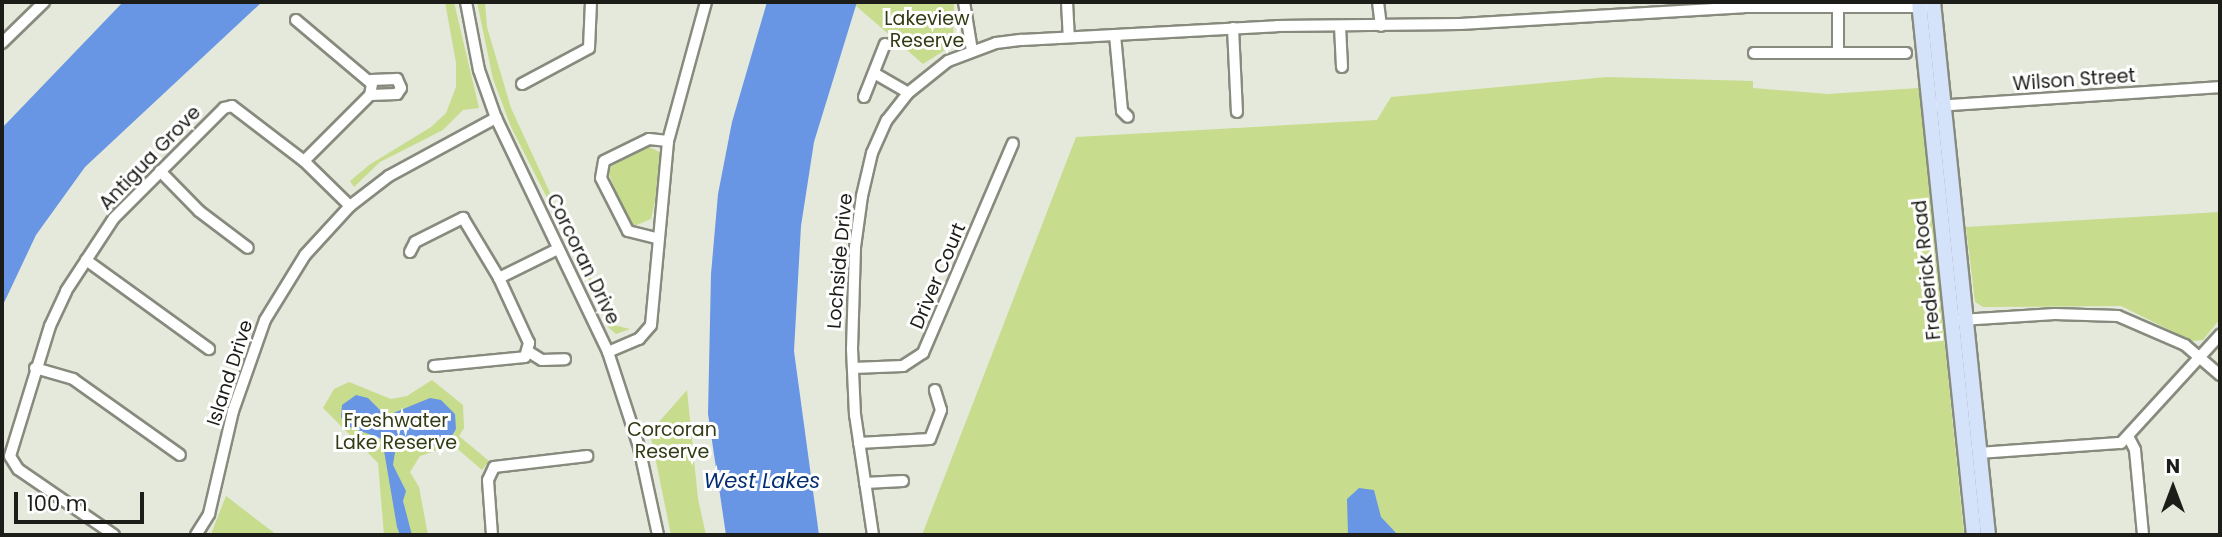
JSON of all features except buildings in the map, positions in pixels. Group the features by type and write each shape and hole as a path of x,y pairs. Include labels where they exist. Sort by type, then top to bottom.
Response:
{"main road":[{"name":"Frederick Road","path":"1926,4 1959,320 1974,535"},
{"name":"Frederick Road","path":"1959,320 1980,453 1988,535"}],"street":[{"path":"2,43 44,2"},
{"name":"Corcoran Drive","path":"466,2 479,70 496,118 607,352 639,447 658,535"},
{"path":"522,84 589,48 591,2"},
{"path":"607,352 649,331 656,237 668,141 706,2"},
{"path":"964,2 972,51"},
{"path":"1067,2 1069,37"},
{"path":"1378,2 1381,26"},
{"name":"Lochside Drive","path":"873,535 859,443 853,368 855,247 866,174 887,120 908,93 948,61 996,43 1069,37 1233,28 1381,26 1667,6 1838,7 1926,4"},
{"path":"1838,7 1838,53"},
{"path":"296,20 371,80 397,79 401,88 397,94 370,95"},
{"path":"1340,26 1342,67"},
{"path":"1233,28 1237,112"},
{"path":"1115,35 1122,111 1128,117"},
{"path":"864,97 885,44"},
{"path":"1754,53 1906,53"},
{"path":"874,73 908,93"},
{"path":"304,161 370,95 371,80"},
{"name":"Wilson Street","path":"1937,106 2220,88"},
{"name":"Antigua Grove","path":"114,535 12,463 11,449 35,368 66,291 114,218 160,171 232,106 304,161 351,206"},
{"name":"Island Drive","path":"197,535 209,514 233,411 265,320 305,255 351,206 419,157 496,118"},
{"path":"656,237 628,231 601,178 604,161 649,139 668,141"},
{"name":"Driver Court","path":"853,368 903,366 923,353 1013,143"},
{"path":"160,171 199,211 248,248"},
{"path":"410,252 415,242 463,218 499,278 529,343 529,352 525,357 434,366"},
{"path":"499,278 558,249"},
{"path":"86,260 209,349"},
{"path":"1959,320 2054,314 2118,316 2154,328 2201,357 2220,375"},
{"path":"1980,453 2121,443 2129,438 2220,335"},
{"path":"529,352 542,360 565,359"},
{"path":"35,368 73,379 180,456"},
{"path":"859,443 930,439 941,410 936,390"},
{"path":"2129,438 2136,456 2143,535"},
{"path":"492,535 488,480 495,467 587,457"},
{"path":"865,483 903,481"}],"green space":[{"path":"445,2 454,2 479,108 463,110 443,130 380,162 354,187 350,181 369,165 431,127 446,113 456,87 456,63"},
{"path":"477,2 485,2 487,27 511,108 563,221 614,325 630,329 616,334 608,327 593,288 511,127 493,79"},
{"name":"Lakeview Reserve","path":"857,2 954,2 953,45 923,64 855,5"},
{"path":"1607,77 1753,81 1753,88 1828,94 1919,88 1964,535 922,535 1076,137 1377,120 1391,97"},
{"path":"647,146 660,152 655,201 651,219 634,226 628,223 607,169"},
{"path":"2220,212 2220,319 2203,340 2192,341 2121,306 1983,307 1975,302 1966,227"},
{"name":"Freshwater Lake Reserve","path":"432,380 463,405 464,428 459,436 489,461 482,470 453,445 420,456 410,472 419,487 428,535 384,535 378,463 323,408 334,389 349,382 391,399 407,396"},
{"name":"Corcoran Reserve","path":"687,390 698,499 706,535 671,535 650,432"},
{"path":"226,496 273,532 276,535 211,534"}],"water":[{"path":"123,2 262,2 85,167 36,235 2,307 2,128"},
{"name":"West Lakes","path":"767,2 857,2 814,142 801,226 794,351 819,535 726,535 708,414 711,274 718,194 732,122"},
{"path":"356,395 368,398 386,416 430,398 441,400 455,414 456,429 449,441 435,446 411,440 395,452 393,465 406,491 403,501 412,535 400,535 397,527 382,439 347,426 341,417 342,405"},
{"path":"1359,488 1374,490 1381,517 1398,535 1348,535 1347,499"}]}
